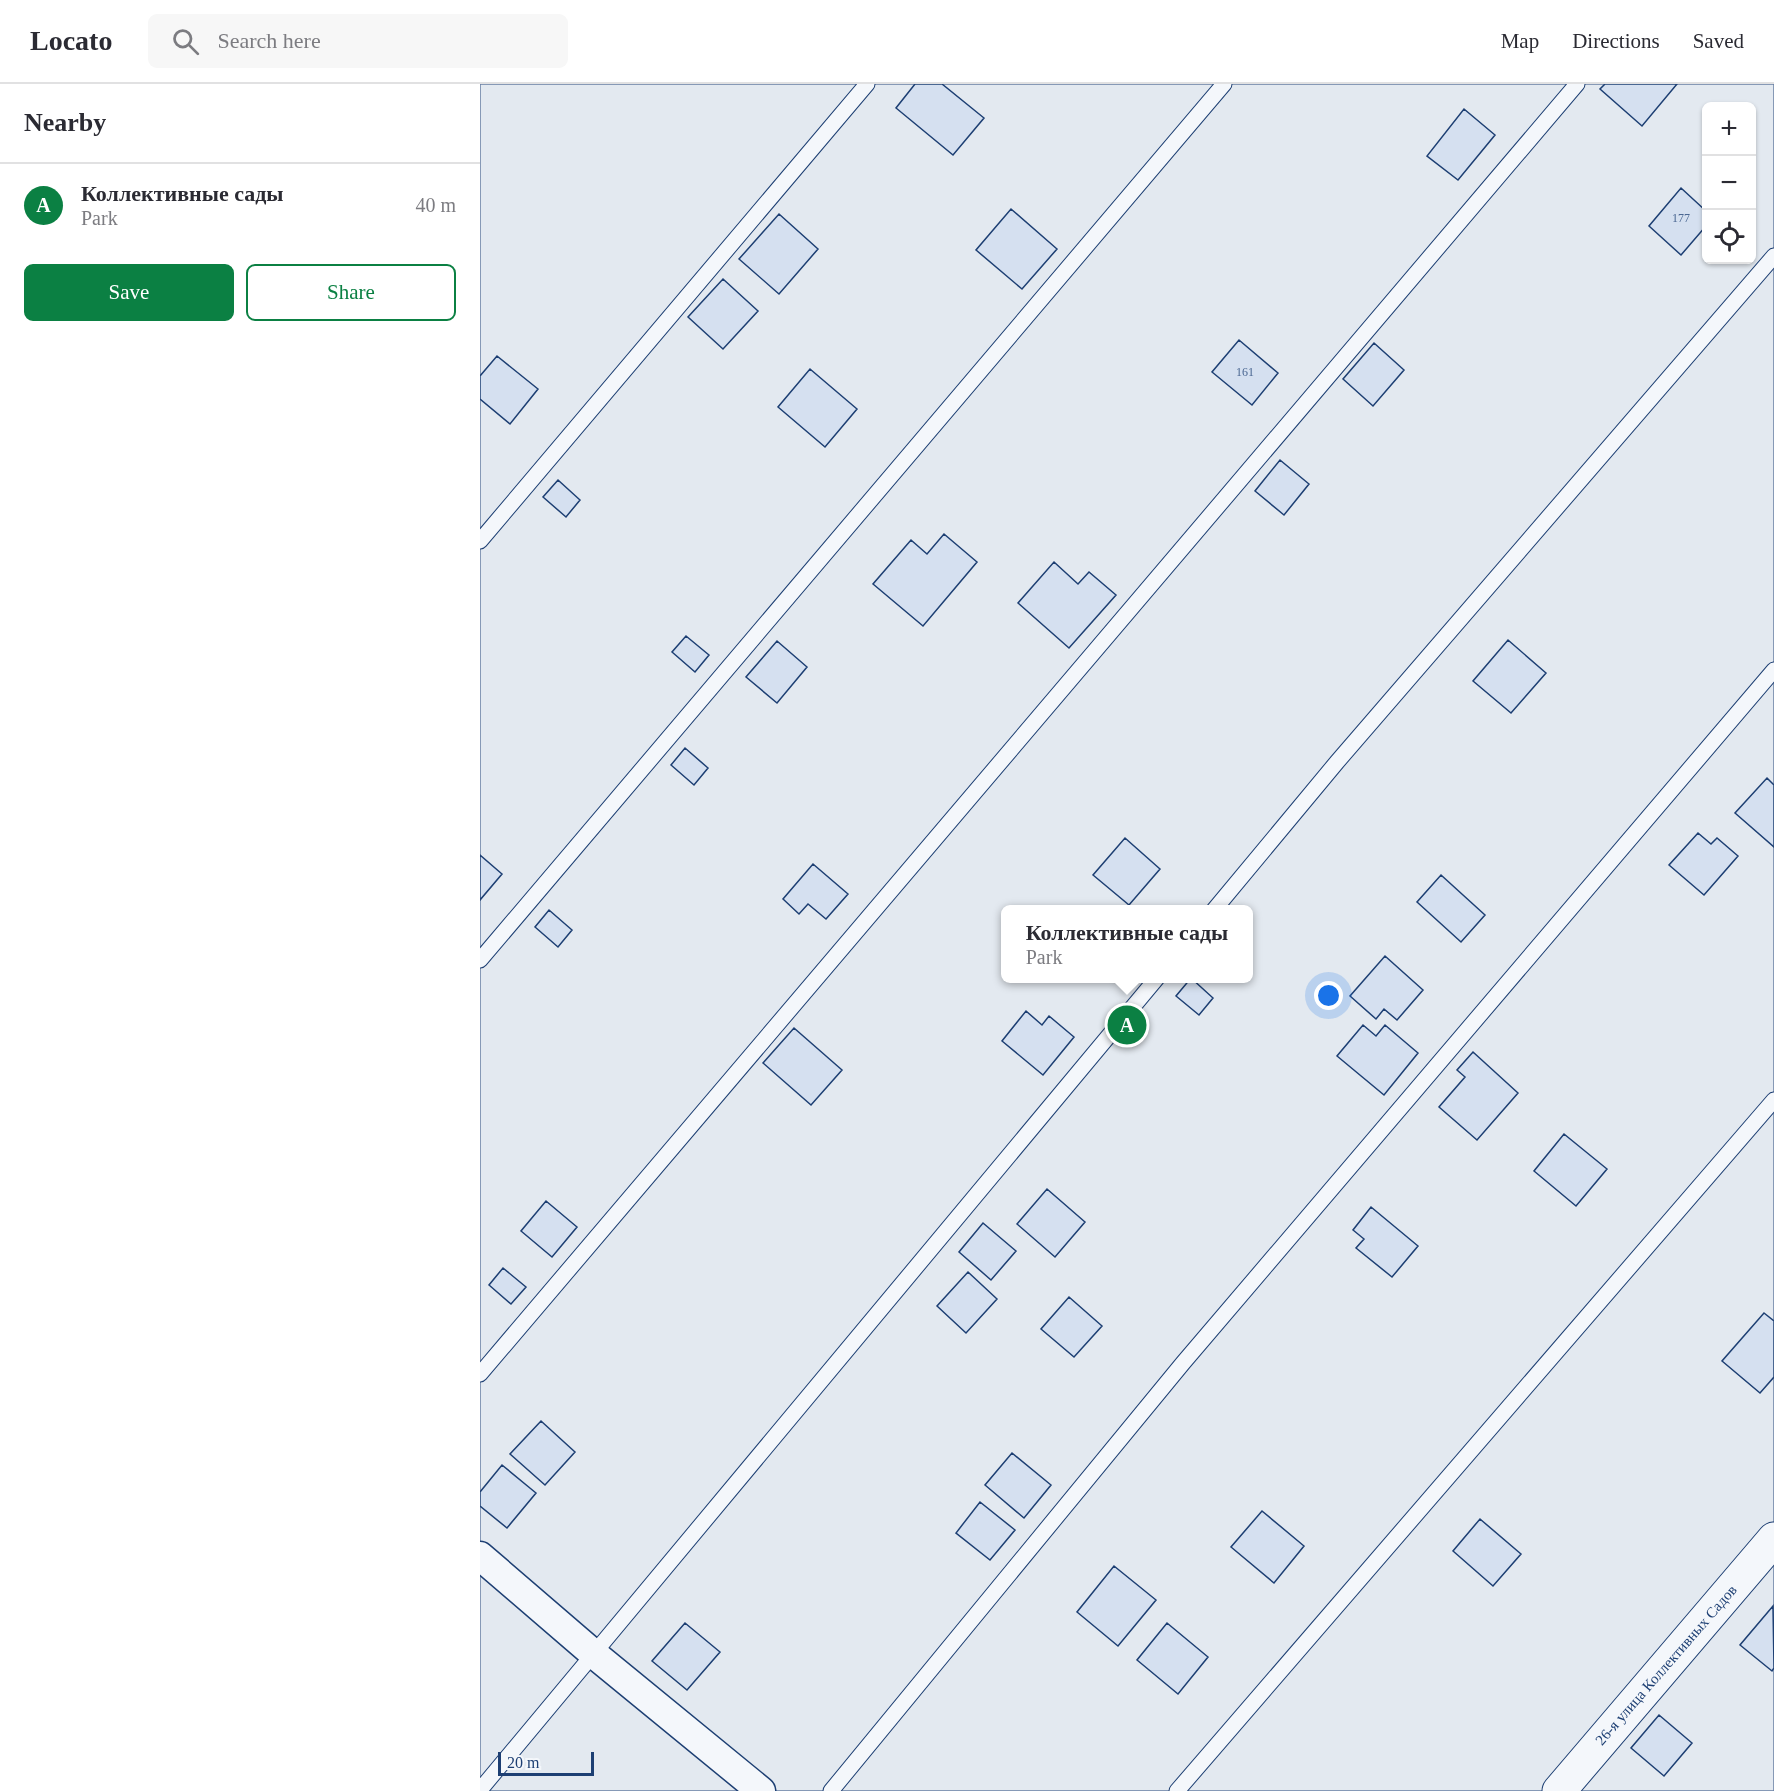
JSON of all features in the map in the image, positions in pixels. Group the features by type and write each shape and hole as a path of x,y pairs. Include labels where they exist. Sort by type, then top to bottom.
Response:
{"main road":[{"name":"26-я улица Коллективных Садов","path":"1559,1791 1774,1539"}],"street":[{"path":"480,1556 595,1655 761,1791"}],"lane":[{"path":"480,541 867,84"},
{"path":"480,960 1224,84"},
{"path":"480,1374 1577,84"},
{"path":"1217,905 1337,762 1774,256"},
{"path":"831,1791 1183,1363 1774,670"},
{"path":"480,1790 595,1655 1153,983"},
{"path":"1177,1791 1774,1100"}],"shaded area":[{"path":"480,84 1774,84 1774,1791 480,1791"}],"building":[{"path":"915,84 942,84 984,118 953,155 896,108"},
{"path":"1605,84 1677,84 1642,126 1600,89"},
{"path":"1464,109 1495,135 1458,180 1427,156"},
{"path":"1681,188 1702,207 1702,231 1681,255 1649,226"},
{"path":"1011,209 1057,249 1022,289 976,250"},
{"path":"779,214 818,249 779,294 739,259"},
{"path":"723,279 758,311 723,349 688,317"},
{"path":"1239,340 1278,373 1252,405 1212,372"},
{"path":"1374,343 1404,370 1373,406 1343,379"},
{"path":"497,356 538,389 510,424 480,399 480,376"},
{"path":"810,369 857,409 825,447 778,407"},
{"path":"1280,460 1309,484 1284,515 1255,491"},
{"path":"558,480 580,500 566,517 543,497"},
{"path":"944,534 977,562 923,626 873,584 911,540 927,554"},
{"path":"1054,562 1078,584 1089,572 1116,595 1069,648 1018,603"},
{"path":"686,636 709,655 695,672 672,652"},
{"path":"1508,640 1546,673 1511,713 1473,681"},
{"path":"777,641 807,667 777,703 746,677"},
{"path":"685,748 708,768 694,785 671,765"},
{"path":"1767,778 1774,785 1774,847 1735,813"},
{"path":"1698,833 1711,844 1717,838 1738,856 1704,895 1669,865"},
{"path":"1125,838 1160,869 1129,905 1093,875"},
{"path":"480,855 502,874 480,900"},
{"path":"813,864 848,894 826,919 808,904 799,914 783,899"},
{"path":"1441,875 1485,915 1461,942 1417,902"},
{"path":"549,910 572,930 558,947 535,927"},
{"path":"1385,956 1423,990 1397,1020 1384,1009 1376,1019 1350,996"},
{"path":"1187,983 1196,983 1213,998 1199,1015 1176,996"},
{"path":"1026,1011 1042,1025 1049,1016 1074,1037 1043,1075 1002,1041"},
{"path":"1363,1025 1376,1036 1385,1025 1418,1053 1384,1095 1337,1056"},
{"path":"794,1028 842,1070 811,1105 763,1063"},
{"path":"1473,1052 1518,1093 1477,1140 1439,1107 1465,1077 1457,1070"},
{"path":"1564,1134 1607,1169 1576,1206 1534,1171"},
{"path":"1047,1189 1085,1222 1055,1257 1017,1224"},
{"path":"546,1201 577,1227 552,1257 521,1231"},
{"path":"1371,1207 1418,1246 1392,1277 1356,1248 1364,1239 1353,1230"},
{"path":"983,1223 1016,1251 991,1280 959,1252"},
{"path":"503,1268 526,1287 511,1304 489,1285"},
{"path":"968,1272 997,1299 966,1333 937,1306"},
{"path":"1069,1297 1102,1326 1074,1357 1041,1329"},
{"path":"1764,1313 1774,1321 1774,1377 1760,1393 1722,1361"},
{"path":"541,1421 575,1452 545,1485 510,1454"},
{"path":"1012,1453 1051,1485 1024,1518 985,1485"},
{"path":"502,1465 536,1493 507,1528 480,1506 480,1492"},
{"path":"980,1502 1015,1530 990,1560 956,1533"},
{"path":"1262,1511 1304,1546 1274,1583 1231,1547"},
{"path":"1480,1519 1521,1554 1493,1586 1453,1551"},
{"path":"1114,1566 1156,1600 1118,1646 1077,1612"},
{"path":"1773,1606 1774,1668 1772,1671 1740,1645"},
{"path":"685,1623 720,1652 687,1690 652,1661"},
{"path":"1167,1623 1208,1657 1178,1694 1137,1660"},
{"path":"1659,1715 1692,1743 1664,1776 1631,1748"}],"place":[{"name":"Коллективные сады","path":"1127,1025"}]}
